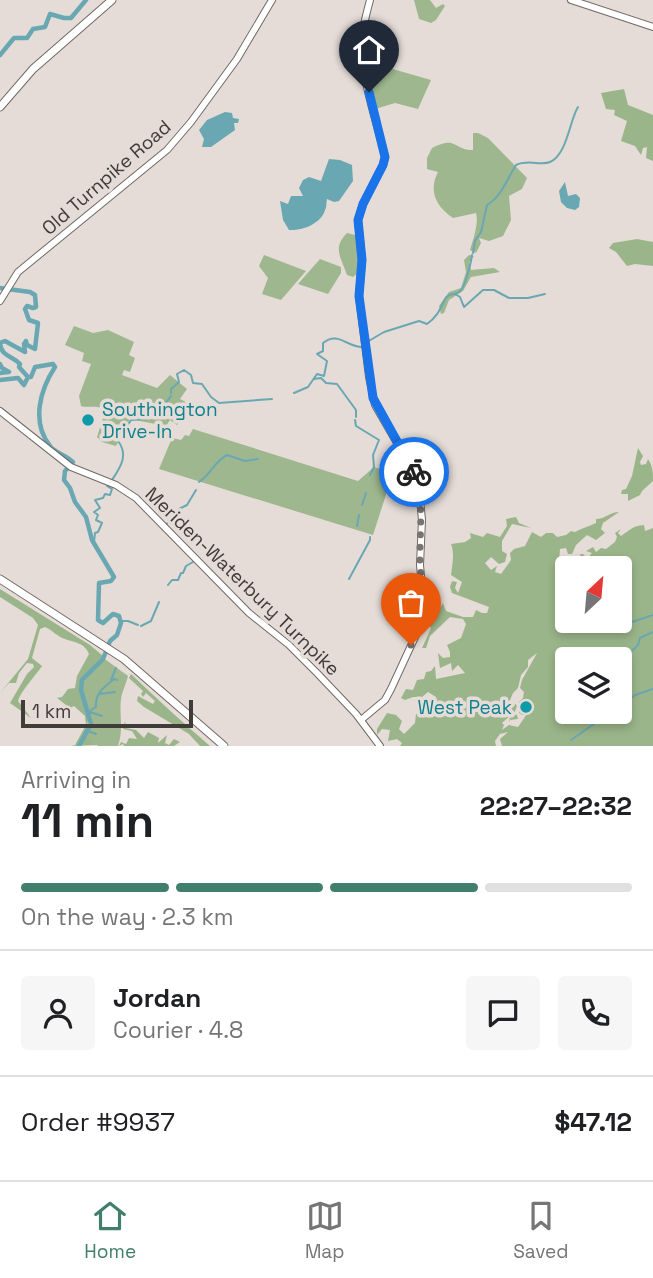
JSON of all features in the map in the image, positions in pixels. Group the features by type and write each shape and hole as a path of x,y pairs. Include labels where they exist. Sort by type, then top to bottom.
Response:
{"highway":[{"path":"0,107 32,70 112,0"},
{"path":"0,579 103,647"},
{"path":"0,585 111,652 224,746"},
{"path":"131,667 215,746"}],"main road":[{"name":"Old Turnpike Road","path":"0,301 18,272 162,154 180,136 237,59 272,0"},
{"path":"363,719 385,700 421,624 425,609 420,565 422,520 418,485 373,398 359,296 362,260 358,220 385,157 369,92 362,48 363,28 370,0"},
{"path":"571,0 653,27"},
{"name":"Meriden-Waterbury Turnpike","path":"0,411 70,466 127,491 143,504 249,613 296,652 363,719 380,746"}],"green space":[{"path":"414,0 430,0 436,8 443,4 445,6 431,23 419,19"},
{"path":"365,61 431,80 418,109 395,103 375,109"},
{"path":"624,89 628,105 653,115 653,161 646,158 647,147 643,148 641,155 635,146 621,141 627,121 614,115 615,110 606,109 601,93"},
{"path":"473,133 488,138 527,178 522,189 509,196 511,220 503,236 489,241 479,238 481,243 476,253 470,250 476,213 453,218 446,213 435,195 434,184 438,172 427,169 427,158 432,148 451,143 473,150"},
{"path":"347,233 355,235 360,253 358,273 353,277 347,275 339,253 342,238"},
{"path":"637,239 653,242 653,266 627,266 616,252 609,248 613,243"},
{"path":"264,255 306,271 281,300 262,294 268,278 259,266"},
{"path":"469,255 474,256 469,262 471,270 494,268 500,272 471,277 463,291 449,300 444,313 441,314 439,306 449,292 461,288 466,272 464,260"},
{"path":"320,259 341,267 341,273 328,294 298,284"},
{"path":"74,326 93,333 108,330 134,342 129,355 135,358 130,372 124,370 122,375 157,388 170,375 187,389 180,399 193,406 177,425 170,420 166,426 130,419 116,446 102,442 97,437 106,409 81,406 79,396 91,364 82,361 84,353 65,345"},
{"path":"193,429 358,481 374,467 393,473 373,535 159,469 172,438 181,440 185,435 189,436"},
{"path":"638,448 643,456 641,465 646,464 648,459 651,464 653,481 640,495 628,501 628,494 621,494 632,476"},
{"path":"619,512 603,523 601,529 605,533 596,540 587,535 576,545 572,554 568,554 566,548 560,549 559,556 555,556 555,634 632,634 632,556 590,556 592,553 586,551 593,547 596,552 601,548 606,549 615,542 615,533 621,529 618,533 621,536 637,526 644,525 645,531 653,528 653,746 502,746 500,739 508,732 500,734 495,741 496,746 400,746 402,743 397,739 388,741 390,730 382,729 377,735 377,729 387,713 396,715 402,721 399,729 404,734 415,723 416,714 421,713 423,702 430,703 436,697 428,692 422,697 405,700 401,698 406,689 413,690 417,680 424,679 426,672 435,666 436,679 465,673 458,665 452,671 451,663 440,668 438,653 443,658 450,657 447,645 461,638 466,624 463,619 450,617 430,636 426,648 422,648 431,628 426,622 433,621 443,603 446,611 463,617 473,617 476,610 487,613 489,607 452,593 452,581 457,582 455,588 458,593 462,582 451,575 451,544 465,542 471,538 470,533 483,537 487,533 500,537 507,526 506,519 516,517 519,523 531,528 512,524 502,541 502,551 507,554 505,562 499,564 491,557 485,563 491,570 497,566 495,572 501,574 511,560 510,553 525,546 532,532 541,537 546,533 553,533 557,537 575,532","holes":["537,653 520,688 524,692 519,702 519,713 523,715 529,711 518,727 509,725 502,730 502,723 510,716 509,723 510,720 518,719 514,714 517,706 513,701 506,710 518,688 521,675 528,667 528,660"]},
{"path":"0,589 90,645 103,656 82,684 89,716 85,735 97,745 71,746 75,745 86,725 85,716 74,706 70,708 57,698 62,697 68,689 75,688 77,676 89,654 82,645 62,638 45,627 40,629 32,658 42,666 18,701 31,718 10,703 34,667 33,664 27,663 19,673 16,683 9,683 0,693 28,659 38,625 33,618 0,597"},
{"path":"102,657 128,676 121,699 120,740 118,746 98,746 85,736 78,746 90,724 82,694 82,683"},
{"path":"131,674 210,746 200,746 189,734 137,701 138,696 153,704 155,701 146,693 143,697 143,691 129,678"},
{"path":"125,721 126,728 136,730 144,738 148,732 159,738 158,743 167,735 165,743 169,745 174,739 180,742 174,746 119,746 121,742 126,744 129,738 137,739 132,731 123,729"}],"water":[{"path":"225,112 232,113 233,118 239,119 238,123 234,123 235,130 211,147 202,147 204,139 199,130 207,120"},
{"path":"329,159 352,165 353,181 339,201 327,199 323,215 315,223 305,228 289,230 283,220 280,201 288,204 291,196 303,196 299,188 303,180 309,177 321,181"},
{"path":"565,182 568,196 576,194 580,198 579,207 575,210 567,208 561,202 559,191"}],"waterway":[{"path":"0,55 14,38 27,38 33,29 45,27 50,14 71,18 86,0"},
{"path":"473,253 487,205 500,192 516,165 546,163 556,158 564,145 578,107"},
{"path":"367,342 384,332 419,321 427,324 431,321 447,297 461,290 472,255"},
{"path":"0,288 35,295 36,307 27,306 25,309 29,320 38,323 35,349 27,345 26,341 25,352 5,341 0,343 1,348 20,364 19,367 28,377 31,377 35,367 53,364 55,367 42,396 39,417 41,427 52,448 73,462 65,471 64,480 86,517 92,540 114,577 111,581 99,583 98,620 103,623 113,614 119,616 121,623 103,659 82,680 81,690 91,724 79,746"},
{"path":"455,294 460,297 464,307 483,290 494,290 509,298 545,294"},
{"path":"294,393 308,387 317,374 324,376 327,361 317,354 323,351 323,343 338,339 362,347"},
{"path":"0,364 9,372 0,373"},
{"path":"171,393 171,389 179,382 177,374 184,370 191,375 193,383 202,384 219,403 272,399"},
{"path":"0,380 18,378 24,385 28,377"},
{"path":"314,379 321,378 326,383 337,384 356,410 356,417"},
{"path":"148,416 159,412 171,396"},
{"path":"112,480 123,456 118,441 131,420 147,419"},
{"path":"355,420 356,426 379,440 370,475"},
{"path":"199,482 227,455 245,461 258,459"},
{"path":"94,542 95,533 102,523 96,520 98,515 94,512 100,508 95,500 103,498 105,494 110,495 112,489 107,486 108,482"},
{"path":"166,525 177,510 187,505 196,490"},
{"path":"362,505 366,493"},
{"path":"357,526 359,515"},
{"path":"349,579 370,537"},
{"path":"168,585 172,580 178,580 186,566 193,562"},
{"path":"141,626 151,621 159,602"},
{"path":"632,622 653,615"},
{"path":"121,621 138,625"},
{"path":"632,651 640,638 653,632"},
{"path":"111,680 116,668"},
{"path":"89,715 96,707 101,691 114,679 117,680"},
{"path":"632,698 653,689"},
{"path":"99,694 115,692"},
{"path":"90,712 102,716"},
{"path":"571,740 594,724"},
{"path":"88,731 96,734"}],"way so far":[{"path":"411,645 425,609 420,565 422,524 419,489 414,472"}],"place":[{"name":"Southington Drive-In","path":"88,420"},
{"name":"West Peak","path":"526,707"}],"route":[{"path":"369,92 385,161 359,213 362,267 359,296 375,405 414,472"}]}
